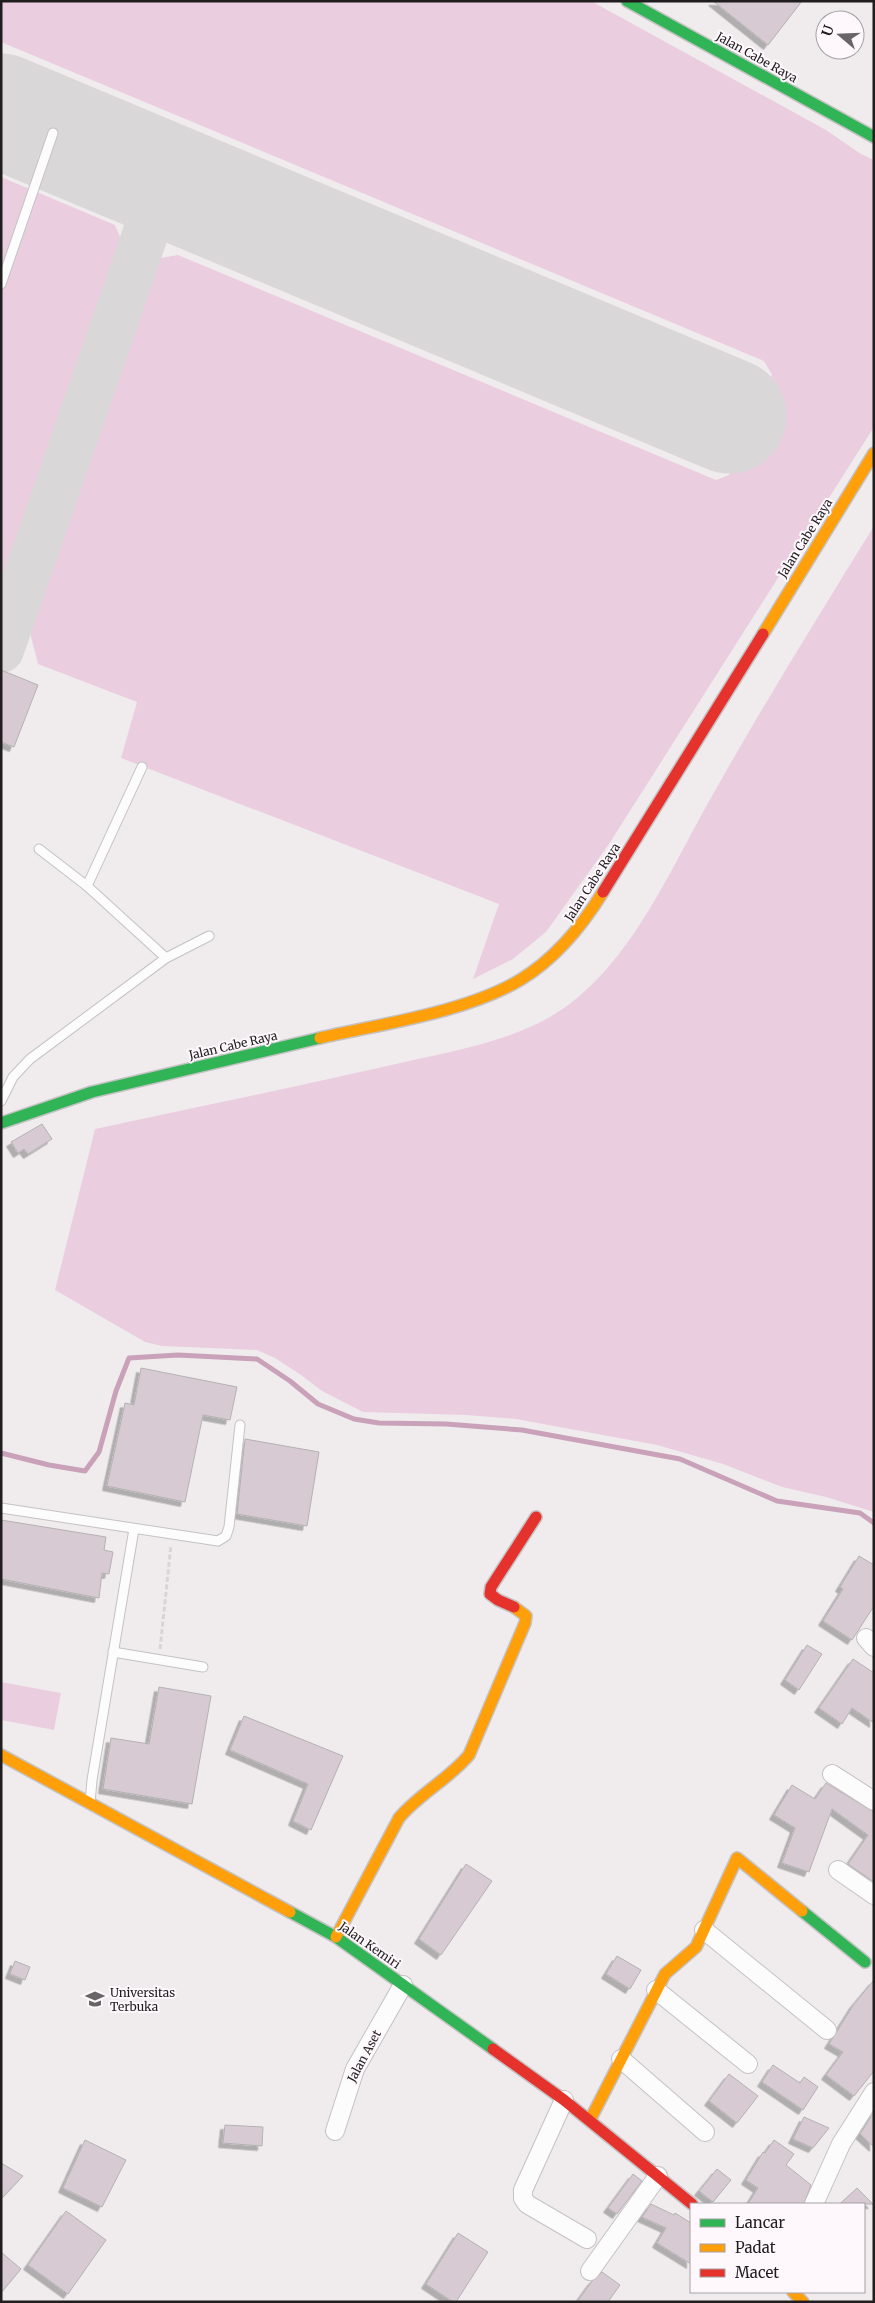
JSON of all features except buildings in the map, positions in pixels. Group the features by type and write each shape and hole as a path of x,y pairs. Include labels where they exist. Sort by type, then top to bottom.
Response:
{"street":[{"name":"Jalan Cabe Raya","path":"627,1 874,137"},
{"name":"Jalan Cabe Raya","path":"1,1123 92,1092 442,1010 490,995 529,974 560,949 598,902 874,453"},
{"path":"336,1937 399,1818 409,1806 459,1767 475,1743 525,1623 526,1616 521,1610 494,1598 490,1594 491,1587 536,1517"},
{"name":"Jalan Kemiri","path":"1,1755 336,1937 564,2100 691,2203"},
{"path":"832,1774 874,1801"},
{"path":"590,2120 665,1974 696,1947 737,1858 865,1962"},
{"path":"838,1870 874,1895"},
{"path":"704,1930 827,2030"},
{"name":"Jalan Aset","path":"335,2132 355,2069 403,1985"},
{"path":"656,1990 748,2064"},
{"path":"621,2059 705,2132"},
{"path":"814,2203 841,2144 874,2092"},
{"path":"564,2100 522,2195 527,2204 587,2239"},
{"path":"590,2272 658,2176"},
{"path":"794,2293 803,2302"}],"lane":[{"path":"1,284 53,133"},
{"path":"87,886 142,767"},
{"path":"39,849 87,886 166,958"},
{"path":"1,1101 13,1077 30,1058 166,958 209,936"},
{"path":"1,1508 218,1541 226,1536 240,1425"},
{"path":"90,1805 92,1780 134,1529"},
{"path":"113,1652 203,1667"}],"path":[{"path":"159,1659 172,1535"}],"shaded area":[{"path":"1,1 591,1 826,130 861,154 874,160 874,427 609,844 546,932 513,959 473,979 499,904 121,758 137,702 38,664 29,629 155,259 178,255 716,480 729,475 772,375 764,361 1,42"},
{"path":"1,177 115,225 126,251 1,600"},
{"path":"874,526 874,1512 826,1497 782,1487 723,1464 657,1445 516,1419 466,1415 363,1412 322,1391 275,1358 257,1350 162,1346 145,1342 55,1290 95,1129 470,1047 531,1027 578,998 602,974 644,918 751,728"},
{"path":"1,1682 61,1693 54,1730 1,1720"}],"waterway":[{"path":"1,1453 49,1465 85,1471 99,1452 116,1391 129,1358 178,1355 257,1359 290,1381 318,1404 354,1419 379,1423 446,1424 522,1430 680,1459 777,1501 860,1513 874,1523"}],"taxiway":[{"path":"1,650 164,180"}],"runway":[{"path":"1,111 729,416"}],"traffic: fast":[{"path":"627,1 874,137"},
{"path":"1,1123 92,1092 320,1038"},
{"path":"802,1911 865,1962"},
{"path":"290,1912 336,1937 493,2049"}],"traffic: slow":[{"path":"763,634 874,453"},
{"path":"320,1038 450,1009 499,991 533,972 556,952 577,929 603,892"},
{"path":"336,1937 399,1818 469,1755 525,1623 526,1616 514,1607"},
{"path":"1,1755 290,1912"},
{"path":"590,2120 665,1974 696,1947 737,1858 802,1911"},
{"path":"794,2293 803,2302"}],"traffic: jam":[{"path":"603,892 763,634"},
{"path":"514,1607 490,1594 491,1587 536,1517"},
{"path":"493,2049 564,2100 691,2203"}],"place":[{"name":"Universitas Terbuka","path":"95,1999"}]}
